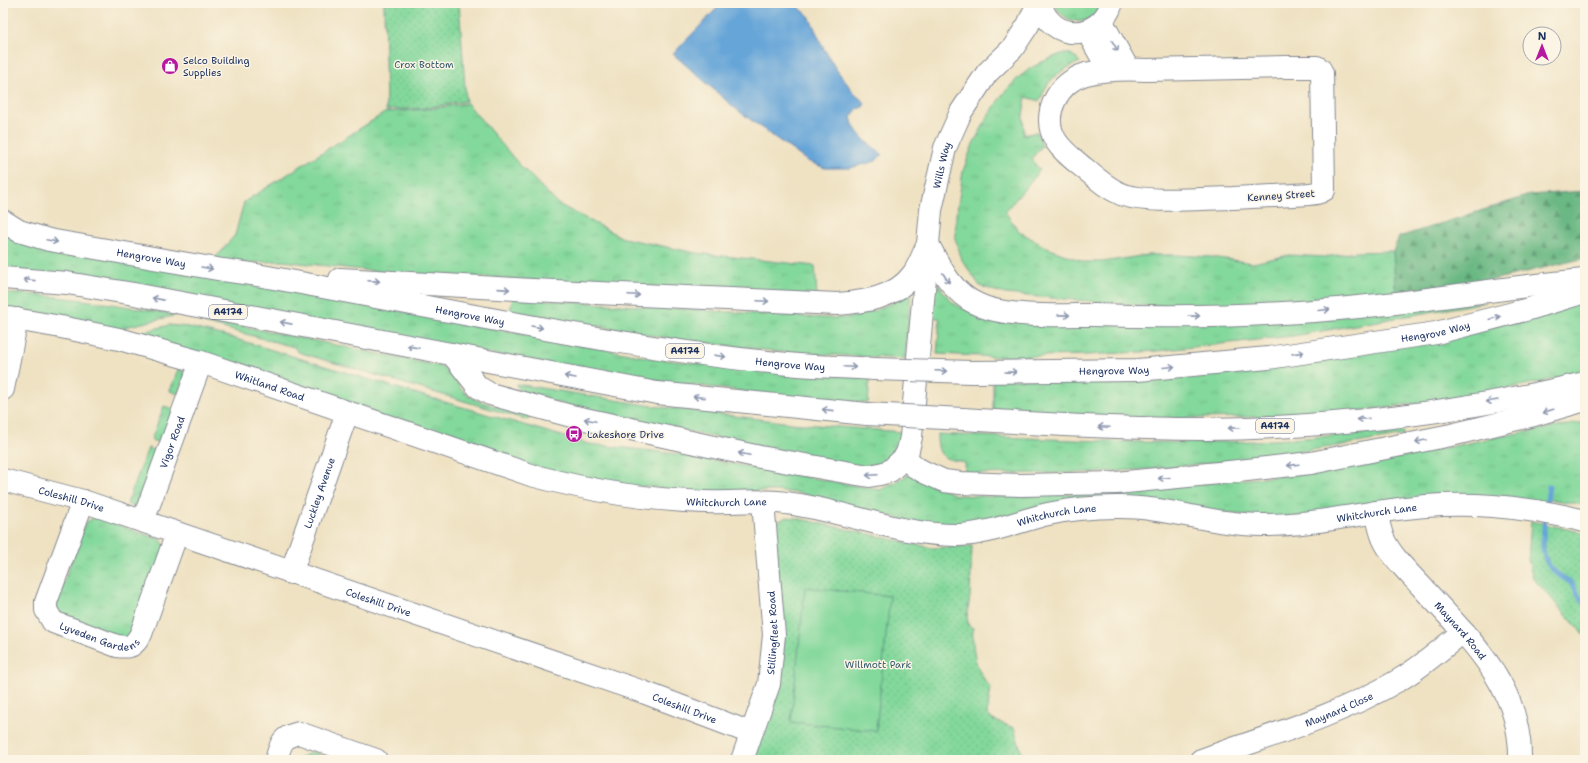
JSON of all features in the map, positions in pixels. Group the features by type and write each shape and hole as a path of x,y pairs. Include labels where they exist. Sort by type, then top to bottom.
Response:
{"main road":[{"name":"Wills Way","path":"1039,3 1048,20 1056,27 1085,28"},
{"name":"Wills Way","path":"905,457 911,437 922,303 935,188 945,148 951,131 961,112 987,73 1013,48 1028,25 1039,3"},
{"path":"1112,3 1108,13 1085,28 1118,70"},
{"name":"Wills Way","path":"1013,48 1039,36 1085,28"},
{"name":"Kenney Street","path":"1284,67 1314,67 1320,69 1322,73 1324,190 1316,193 1273,196 1162,199 1136,198 1122,195 1107,187 1069,156 1056,140 1051,128 1050,115 1052,104 1058,94 1069,83 1086,74 1118,70 1284,67"},
{"name":"Hengrove Way","path":"3,221 19,231 49,240 251,274 498,321 604,339 720,356 791,364 874,369 972,372 1138,370 1268,358 1436,333 1529,309 1585,292"},
{"path":"251,274 532,290 837,304 861,302 879,298 894,291 914,274 928,244"},
{"path":"928,244 947,280 961,294 987,309 1003,312 1154,317 1262,315 1368,306 1585,280"},
{"name":"A4174","path":"3,278 67,283 134,294 657,393 867,414 1126,428 1206,429 1327,423 1418,413 1529,396 1585,383"},
{"path":"3,389 10,318"},
{"name":"Whitland Road","path":"10,318 119,339 201,362 531,475"},
{"path":"452,354 482,390 490,394 579,418 760,457 869,476 890,471 905,457 915,467 924,472 944,481 960,483 1021,485 1116,483 1311,463 1451,435 1534,415 1585,400"},
{"name":"Vigor Road","path":"142,521 201,362"},
{"name":"Luckley Avenue","path":"291,573 347,413"},
{"name":"Whitchurch Lane","path":"531,475 559,483 619,494 659,499 706,502 786,503 907,530 960,535 979,533 1047,515 1081,508 1120,506 1147,508 1227,522 1264,525 1288,524 1426,506 1486,505 1540,511 1575,519"},
{"name":"Coleshill Drive","path":"3,480 82,501 142,521 643,692 751,733"},
{"name":"Lyveden Gardens","path":"82,501 46,602 46,610 53,622 117,646 127,647 136,643 141,634 177,533"},
{"name":"Stillingfleet Road","path":"742,760 769,684 774,636 763,502"},
{"name":"Maynard Road","path":"1376,512 1384,539 1398,560 1463,632 1493,669 1507,694 1516,721 1520,760"},
{"name":"Maynard Close","path":"1201,760 1360,701 1400,679 1463,632"},
{"path":"276,760 282,742 289,735 299,733 376,760"}],"green space":[{"name":"Crox Bottom","path":"384,3 459,3 466,101 426,108 386,110"},
{"path":"1054,3 1103,3 1092,17 1085,20 1074,21 1064,16 1056,8"},
{"path":"1061,54 1071,54 1080,62 1060,72 1050,81 1040,101 1026,97 1023,115 1024,135 1037,132 1042,146 1031,159 1040,170 1005,212 1019,231 1047,248 1084,262 1103,262 1147,255 1176,255 1211,257 1253,263 1289,255 1325,257 1356,252 1393,251 1396,298 1303,308 1147,306 1005,294 980,286 962,260 955,238 956,218 963,171 973,144 1002,95 1018,78 1031,68"},
{"path":"467,103 517,162 558,204 623,238 696,253 815,266 817,296 382,272 282,261 223,264 211,263 235,235 244,202 386,112 430,109"},
{"path":"1585,191 1585,258 1480,283 1396,298 1393,251 1399,237 1530,195"},
{"path":"3,227 196,273 656,359 739,368 870,378 868,403 789,397 612,375 3,268"},
{"path":"930,275 951,301 959,307 985,317 1486,302 1293,336 1157,351 1086,355 1001,357 937,354 940,319 926,314"},
{"path":"3,293 69,298 177,315 125,327 123,335 3,312"},
{"path":"911,294 905,359 782,352 672,339 510,311 513,298 822,318 849,318 874,311"},
{"path":"1585,301 1585,373 1470,396 1368,410 1262,417 1122,419 993,411 993,380 1150,378"},
{"path":"202,318 439,366 451,375 463,391 472,398 488,404 530,415 528,420 298,352 294,347 201,322"},
{"path":"169,325 188,327 226,336 589,444 678,454 880,490 910,474 956,495 1004,497 1108,492 1291,475 1364,465 1497,437 1585,422 1585,505 1548,499 1543,502 1271,518 1173,507 996,524 922,524 799,493 757,491 725,495 559,478 136,334"},
{"path":"178,369 183,371 186,375 178,394 170,391"},
{"path":"516,384 653,406 791,423 902,432 901,446 888,461 864,467 733,441 531,397 519,390"},
{"path":"164,406 173,409 164,444 151,440"},
{"path":"1401,429 1404,435 1253,458 1216,463 1102,472 965,474 965,463 944,457 939,451 937,443 937,434 1080,440 1186,442 1289,439"},
{"path":"148,448 160,453 141,503 135,507 127,504"},
{"path":"95,517 161,540 166,547 126,641 59,617 56,611 57,601 85,523"},
{"name":"Willmott Park","path":"786,517 932,548 972,546 970,596 967,617 969,626 973,628 974,653 978,667 991,688 987,714 993,720 1014,728 1024,760 750,760 770,706 783,656 773,530 778,522"},
{"path":"1531,521 1585,533 1585,636 1533,578 1528,560"},
{"path":"805,587 890,596 876,731 791,722"},
{"path":"312,752 337,760 297,760"}],"water":[{"path":"722,3 794,3 809,16 823,47 836,69 855,94 865,103 863,107 857,109 851,117 855,129 859,134 882,154 876,161 850,168 825,168 807,161 736,109 673,54"}],"waterway":[{"path":"1546,508 1549,486"},
{"path":"1545,518 1543,548 1546,561 1556,573 1571,583 1585,603"}],"place":[{"name":"Selco Building Supplies","path":"170,66"},
{"name":"Lakeshore Drive","path":"574,434"}]}
